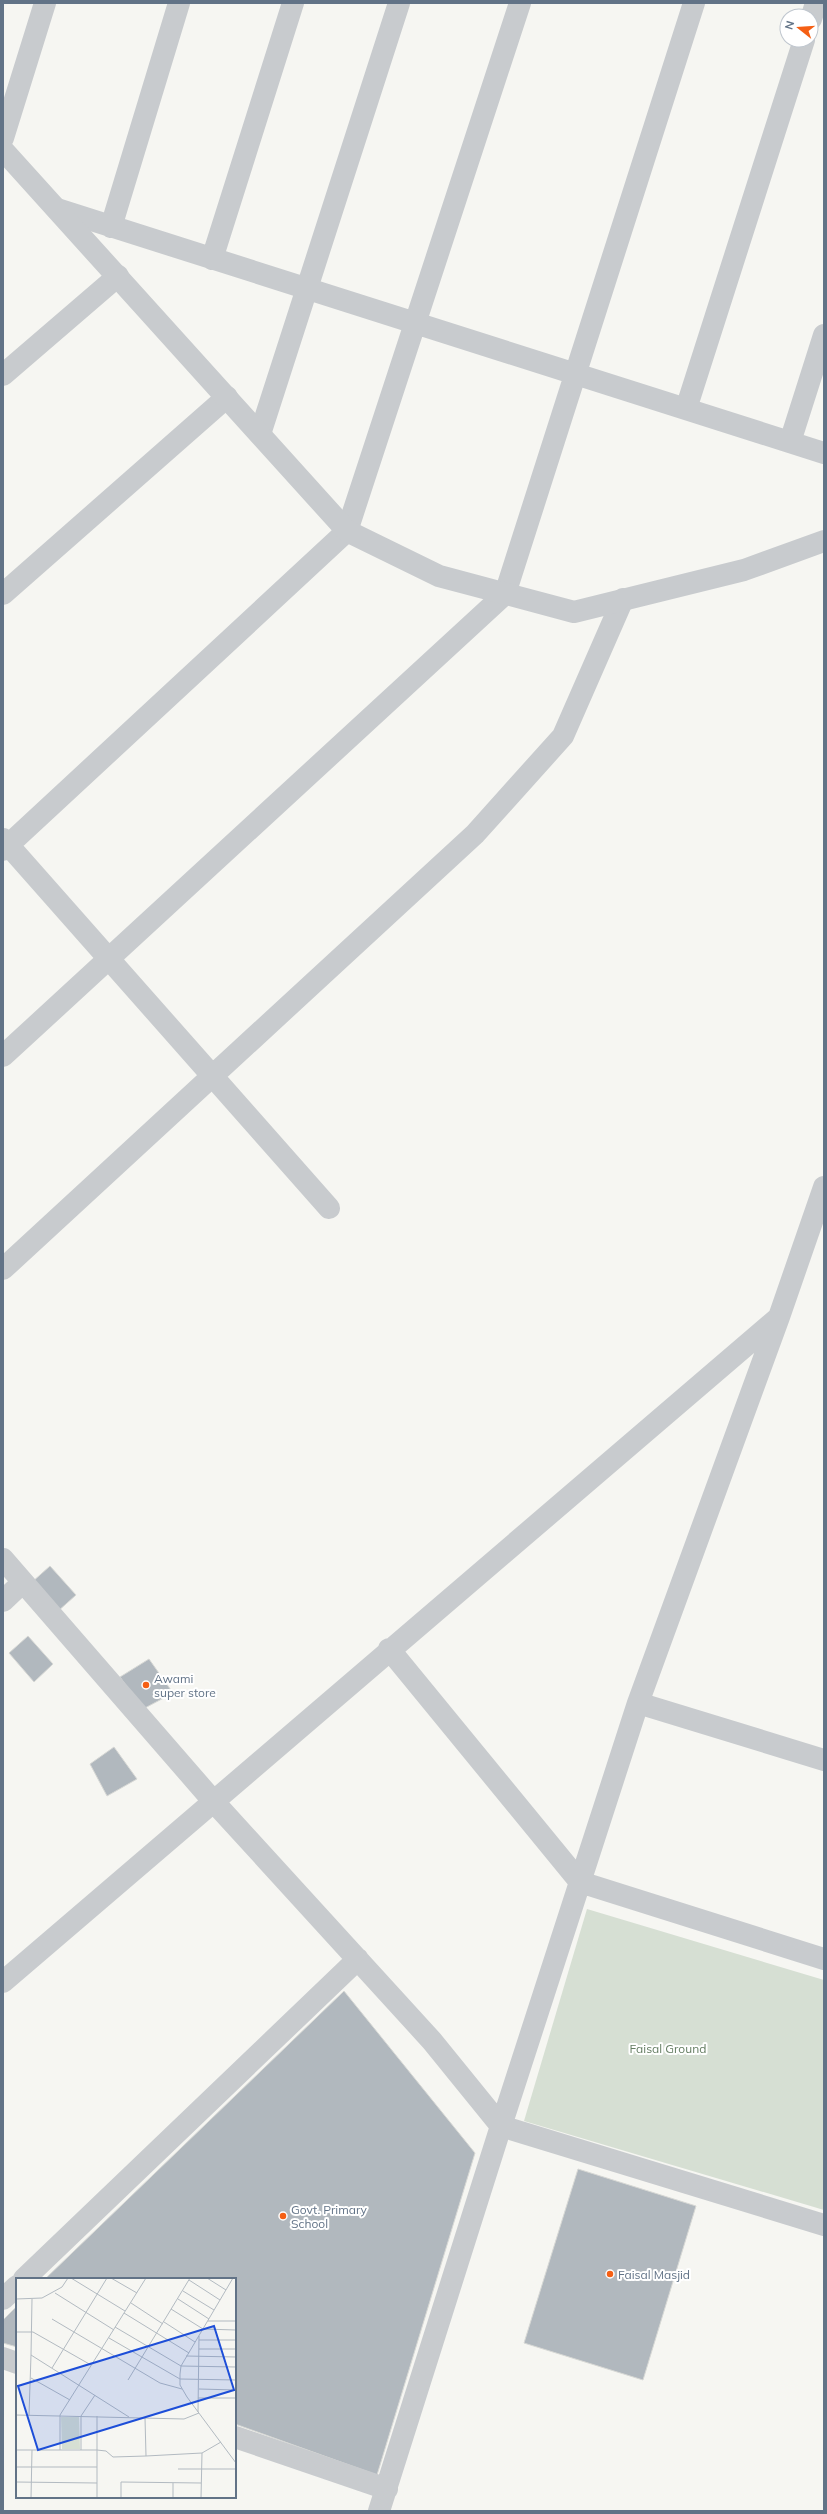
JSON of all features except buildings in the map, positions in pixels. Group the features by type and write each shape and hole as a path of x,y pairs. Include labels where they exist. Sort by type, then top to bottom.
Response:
{"street":[{"path":"3,138 45,3"},
{"path":"112,227 179,3"},
{"path":"212,259 293,3"},
{"path":"260,434 399,3"},
{"path":"329,1208 109,959 5,844 347,530 520,3"},
{"path":"3,1056 505,594 694,3"},
{"path":"686,409 801,48"},
{"path":"3,150 347,530 439,576 574,612 744,570 824,541"},
{"path":"57,209 824,453"},
{"path":"3,375 118,276"},
{"path":"790,442 824,335"},
{"path":"3,594 227,397"},
{"path":"3,1270 475,834 563,736 623,600"},
{"path":"380,2511 501,2126 638,1703 779,1317 824,1187"},
{"path":"3,1982 214,1802 389,1649 779,1317"},
{"path":"3,1559 214,1802 432,2040 501,2126 824,2225"},
{"path":"3,1601 23,1582"},
{"path":"389,1649 580,1882 824,1959"},
{"path":"638,1703 824,1760"},
{"path":"25,2278 358,1959"},
{"path":"3,2299 16,2287"},
{"path":"3,2358 16,2363"},
{"path":"236,2437 386,2489"}],"green space":[{"name":"Faisal Ground","path":"587,1909 824,1980 824,2210 524,2121"}],"place":[{"name":"Awami super store","path":"146,1685"},
{"name":"Govt. Primary School","path":"283,2216"},
{"name":"Faisal Masjid","path":"610,2274"}]}
